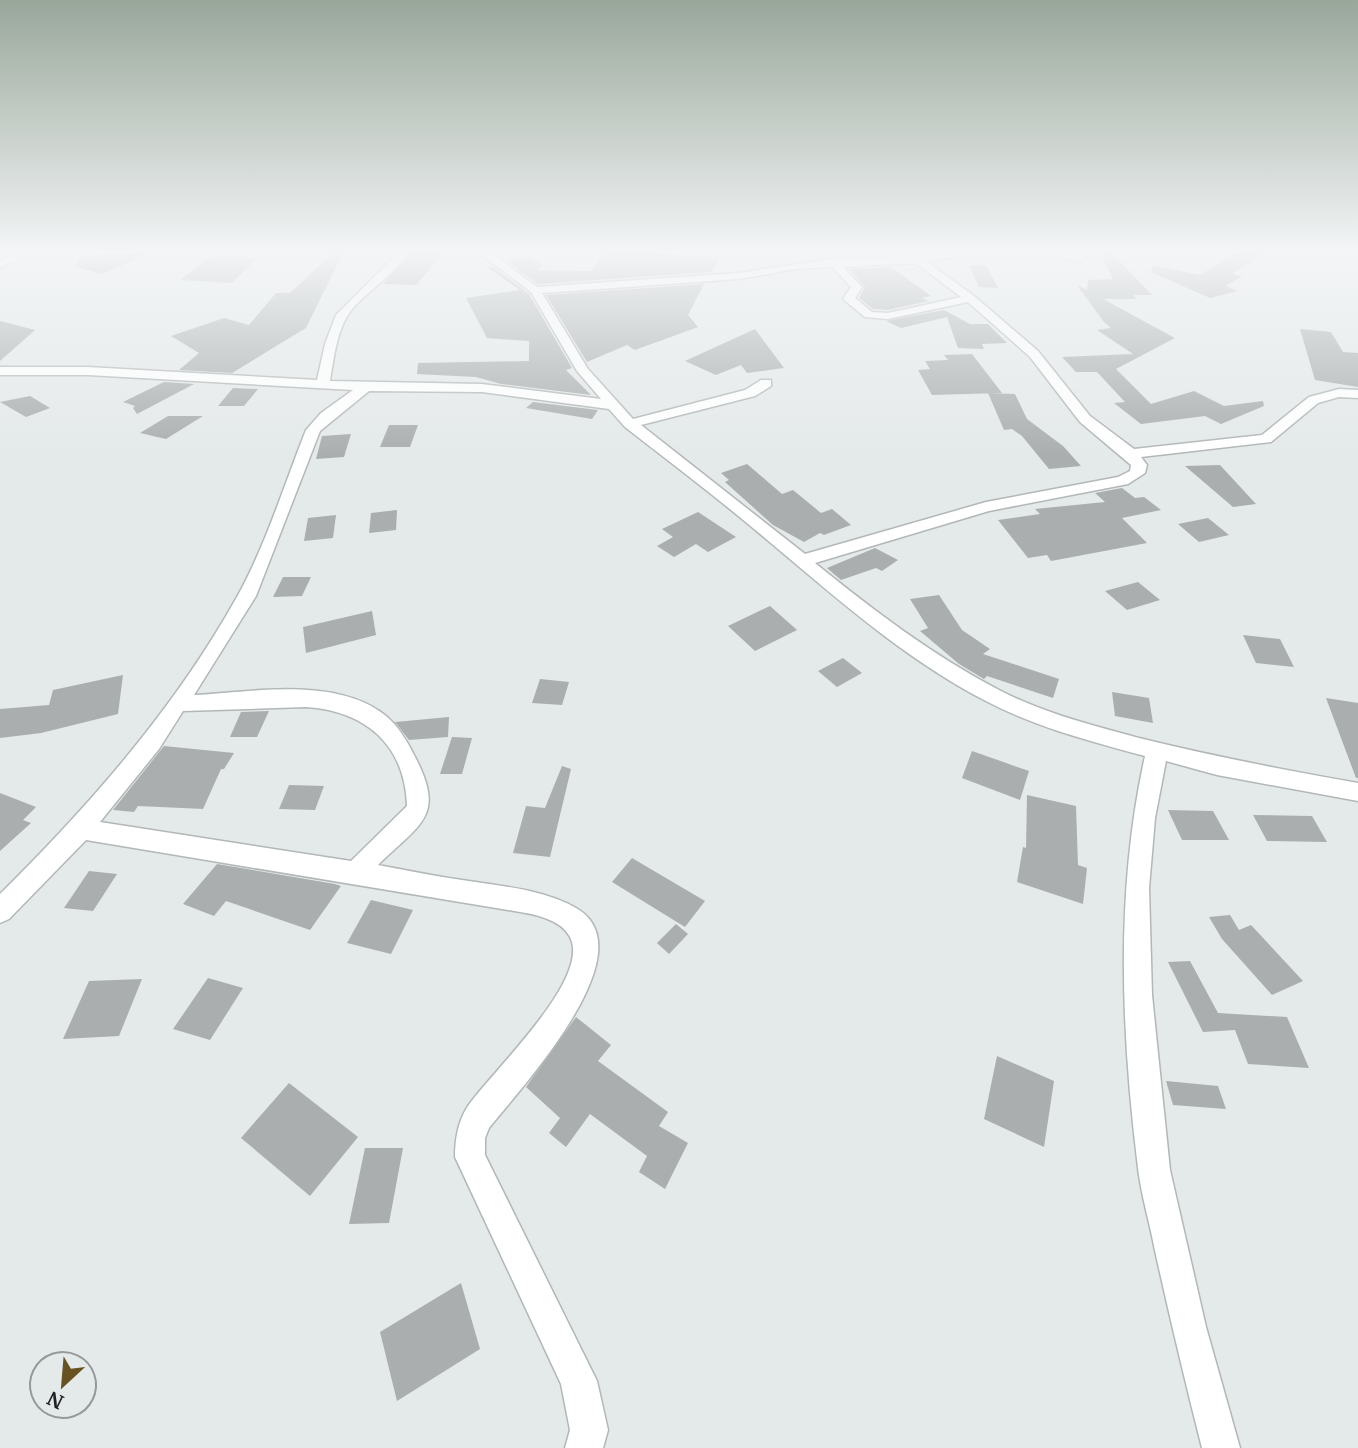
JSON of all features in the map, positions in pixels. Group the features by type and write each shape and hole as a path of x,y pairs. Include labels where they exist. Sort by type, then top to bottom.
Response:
{"street":[{"path":"323,385 334,333 341,321"},
{"path":"553,321 583,371 630,424 883,626 928,658 993,696 1070,728 1217,766 1358,792"},
{"path":"802,561 986,507 1124,481 1137,473 1139,465 1131,454 1085,419 1034,354 996,321"},
{"path":"0,371 88,371 366,387 482,388 613,405"},
{"path":"630,424 750,393 766,383"},
{"path":"0,911 81,829 151,743 247,596 313,430 326,416 366,387"},
{"path":"1131,454 1266,439 1277,433 1301,406 1316,396 1358,394"},
{"path":"177,704 310,698 341,701 365,711 399,744 419,789 419,809 357,871"},
{"path":"1157,751 1143,818 1137,888 1138,995 1154,1170 1189,1327 1221,1448"},
{"path":"81,829 357,871 529,905 566,916 582,931 587,954 576,985 560,1014 478,1118 470,1138 470,1157 579,1381 589,1430 584,1448"}],"building":[{"path":"0,321 35,330 0,361"},
{"path":"216,321 233,321 249,325 253,321 310,321 306,328 232,373 179,370 199,353 171,336"},
{"path":"478,321 544,321 572,368 566,370 591,395 501,384 476,377 417,374 418,363 529,361 529,341 487,338"},
{"path":"562,321 693,321 698,327 635,350 627,345 587,362"},
{"path":"886,321 888,321 932,321 901,328"},
{"path":"948,321 988,324 1007,343 982,344 984,349 958,348"},
{"path":"1143,321 1175,338 1116,369 1151,404 1194,391 1224,406 1263,401 1264,406 1221,424 1205,416 1141,424 1114,403 1125,402 1097,372 1076,372 1062,357 1133,354 1097,330 1111,328 1104,322"},
{"path":"755,329 784,368 747,373 741,365 716,375 685,361"},
{"path":"1300,329 1331,332 1343,352 1358,353 1358,387 1315,380"},
{"path":"972,354 1002,393 932,395 918,370 930,369 925,361 948,360 944,355"},
{"path":"164,382 194,384 137,414 133,408 135,406 123,402"},
{"path":"233,388 258,389 244,406 218,406"},
{"path":"988,393 1015,394 1027,419 1063,446 1081,466 1049,469 1022,436 1012,429 1004,430"},
{"path":"30,396 50,408 26,417 0,402"},
{"path":"533,402 598,410 592,419 526,408"},
{"path":"168,416 203,416 166,439 140,433"},
{"path":"389,425 418,425 410,447 380,447"},
{"path":"351,434 344,457 316,459 322,436"},
{"path":"747,464 782,494 793,490 821,513 832,509 851,525 824,535 820,533 804,542 773,525 725,482 729,480 721,473"},
{"path":"1220,465 1256,504 1233,507 1185,466"},
{"path":"1122,488 1135,498 1144,497 1161,510 1122,518 1147,543 1051,561 1047,555 1028,558 998,520 1040,514 1035,509 1105,502 1095,493"},
{"path":"397,510 396,530 369,533 371,513"},
{"path":"698,512 736,537 708,552 696,544 674,557 657,546 673,537 662,529"},
{"path":"336,515 333,538 304,541 308,518"},
{"path":"1208,518 1229,535 1199,542 1178,524"},
{"path":"875,548 898,560 882,571 876,568 841,580 827,568"},
{"path":"283,577 311,577 302,596 273,597"},
{"path":"1138,582 1160,600 1127,610 1105,591"},
{"path":"939,595 962,630 990,649 983,654 1059,679 1053,698 987,676 984,679 959,664 920,631 928,628 910,599"},
{"path":"770,606 797,630 755,651 728,626"},
{"path":"372,611 376,635 306,653 303,627"},
{"path":"1243,635 1280,639 1294,667 1256,663"},
{"path":"843,658 862,673 837,687 818,671"},
{"path":"123,675 118,714 41,733 0,738 0,709 49,705 53,690"},
{"path":"540,679 569,682 562,705 532,703"},
{"path":"1112,692 1149,698 1153,723 1115,716"},
{"path":"1326,698 1358,703 1358,778 1356,778"},
{"path":"269,711 257,737 230,737 241,712"},
{"path":"449,717 448,737 409,740 395,722"},
{"path":"452,737 472,738 462,774 440,774"},
{"path":"164,746 234,753 224,769 221,769 203,809 138,806 134,812 113,810"},
{"path":"972,751 1029,771 1020,800 962,778"},
{"path":"562,766 571,769 550,857 513,853 526,806 545,808"},
{"path":"289,785 324,786 315,810 279,809"},
{"path":"0,793 36,807 23,820 31,823 0,851"},
{"path":"1027,795 1076,806 1078,865 1087,868 1083,904 1017,882 1023,847 1026,848"},
{"path":"1168,810 1213,811 1229,840 1182,840"},
{"path":"1253,815 1312,816 1327,842 1267,841"},
{"path":"632,858 705,901 685,927 612,882"},
{"path":"217,864 341,886 310,930 226,901 214,916 183,904"},
{"path":"89,871 117,874 93,911 64,908"},
{"path":"371,900 413,910 391,954 347,943"},
{"path":"1230,915 1239,930 1251,925 1303,981 1272,995 1222,939 1209,917"},
{"path":"676,924 688,934 669,954 657,943"},
{"path":"1190,961 1218,1013 1287,1017 1309,1068 1248,1064 1235,1030 1203,1032 1168,962"},
{"path":"208,978 243,988 210,1040 173,1029"},
{"path":"142,979 119,1036 63,1039 89,981"},
{"path":"576,1017 611,1045 598,1061 668,1112 659,1126 688,1143 665,1189 639,1172 647,1156 590,1114 566,1147 549,1133 560,1118 526,1087"},
{"path":"997,1056 1054,1081 1044,1147 984,1119"},
{"path":"1166,1081 1218,1086 1226,1109 1173,1105"},
{"path":"289,1083 358,1137 310,1196 241,1138"},
{"path":"365,1148 403,1148 389,1223 349,1224"},
{"path":"461,1283 480,1349 397,1401 380,1332"}]}
